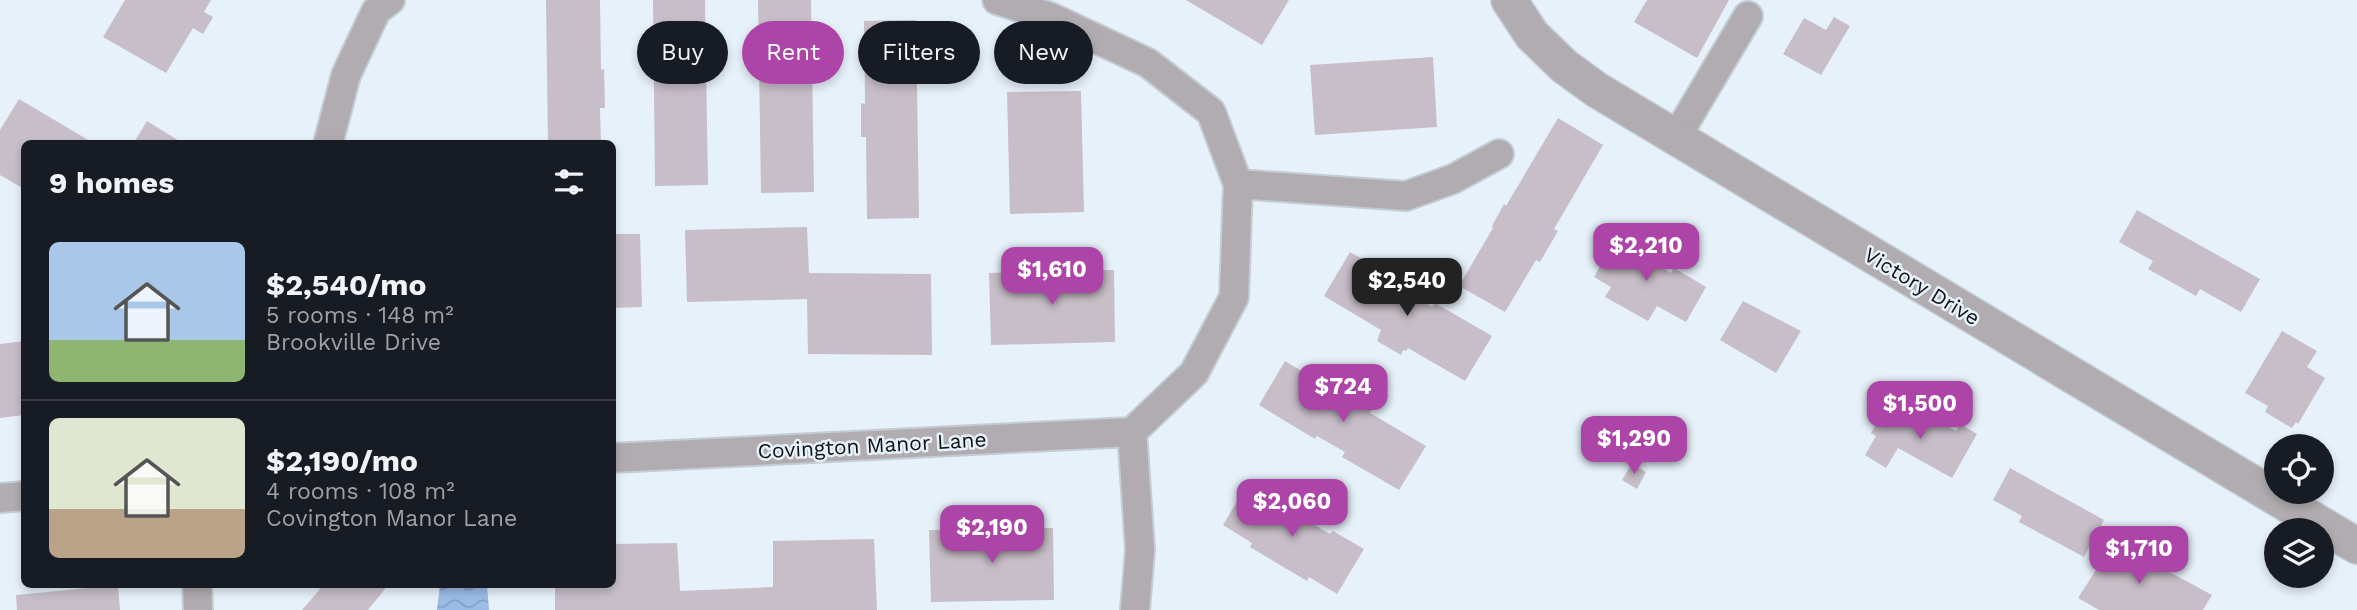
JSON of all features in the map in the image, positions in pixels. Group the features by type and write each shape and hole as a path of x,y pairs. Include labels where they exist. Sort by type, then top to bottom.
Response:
{"street":[{"path":"329,140 346,75 376,11 390,0"},
{"path":"997,0 1050,17 1148,63 1211,112 1238,184 1234,297 1194,373 1132,432 1140,550 1135,610"},
{"name":"Victory Drive","path":"1508,0 1532,35 1564,66 1597,90 2357,546"},
{"path":"1675,139 1748,16"},
{"path":"1238,184 1406,196 1453,179 1499,154"},
{"name":"Covington Manor Lane","path":"616,458 1132,432"},
{"path":"0,498 21,496"},
{"path":"197,588 198,610"}],"water":[{"path":"440,588 487,588 489,610 437,610"}],"building":[{"path":"125,0 211,0 204,12 213,17 203,34 193,28 166,73 103,37"},
{"path":"546,0 600,0 601,70 604,69 605,108 600,108 601,140 548,140"},
{"path":"653,0 705,0 705,21 653,21"},
{"path":"758,0 811,0 811,21 758,21"},
{"path":"1186,0 1289,0 1262,45"},
{"path":"1647,0 1729,0 1697,58 1634,22"},
{"path":"1834,17 1850,26 1821,75 1783,54 1804,18 1826,30"},
{"path":"1433,57 1437,127 1315,135 1310,65"},
{"path":"654,84 706,84 708,185 655,186"},
{"path":"759,84 812,84 814,192 761,193"},
{"path":"865,84 917,84 919,218 867,219 866,137 861,137 861,103 865,104"},
{"path":"1081,91 1084,212 1010,214 1007,92"},
{"path":"19,99 88,140 21,140 21,187 0,175 0,130"},
{"path":"1558,118 1603,145 1554,229 1558,231 1540,262 1536,260 1505,312 1459,286 1504,204 1506,206"},
{"path":"147,121 178,140 135,140"},
{"path":"2137,210 2260,279 2241,312 2200,289 2196,296 2148,269 2153,261 2119,242"},
{"path":"807,227 809,273 931,274 932,355 808,354 807,299 687,302 685,230"},
{"path":"616,234 640,234 642,307 616,308"},
{"path":"1619,234 1649,252 1645,258 1671,273 1674,268 1706,287 1686,322 1657,306 1648,321 1605,297 1611,287 1594,277"},
{"path":"1350,252 1409,286 1406,291 1432,307 1435,303 1492,336 1465,381 1408,348 1403,350 1401,355 1377,341 1381,330 1324,296"},
{"path":"1114,270 1115,342 991,345 989,273"},
{"path":"1743,301 1801,331 1776,373 1720,340"},
{"path":"2282,331 2317,351 2307,367 2325,378 2298,424 2296,422 2292,428 2265,412 2268,406 2245,393"},
{"path":"21,341 21,415 0,418 0,344"},
{"path":"1285,361 1341,395 1349,386 1374,401 1370,413 1426,446 1399,490 1342,457 1345,452 1317,436 1315,439 1259,405"},
{"path":"1886,407 1912,422 1919,410 1956,431 1960,424 1977,434 1952,478 1898,448 1886,468 1865,455 1876,436 1871,433"},
{"path":"1632,464 1646,472 1637,489 1622,480"},
{"path":"2010,468 2104,520 2084,557 2019,522 2022,516 1993,500"},
{"path":"1249,481 1280,499 1277,503 1330,534 1333,531 1364,549 1337,594 1309,577 1307,581 1250,547 1252,543 1223,525"},
{"path":"1053,528 1054,600 931,602 929,530"},
{"path":"874,539 877,610 555,610 555,588 616,588 616,544 677,543 680,591 773,587 773,541"},
{"path":"2114,542 2212,595 2203,610 2099,610 2078,598"},
{"path":"87,588 118,588 120,610 17,610 16,595"},
{"path":"386,588 368,610 302,610 320,589"}]}
